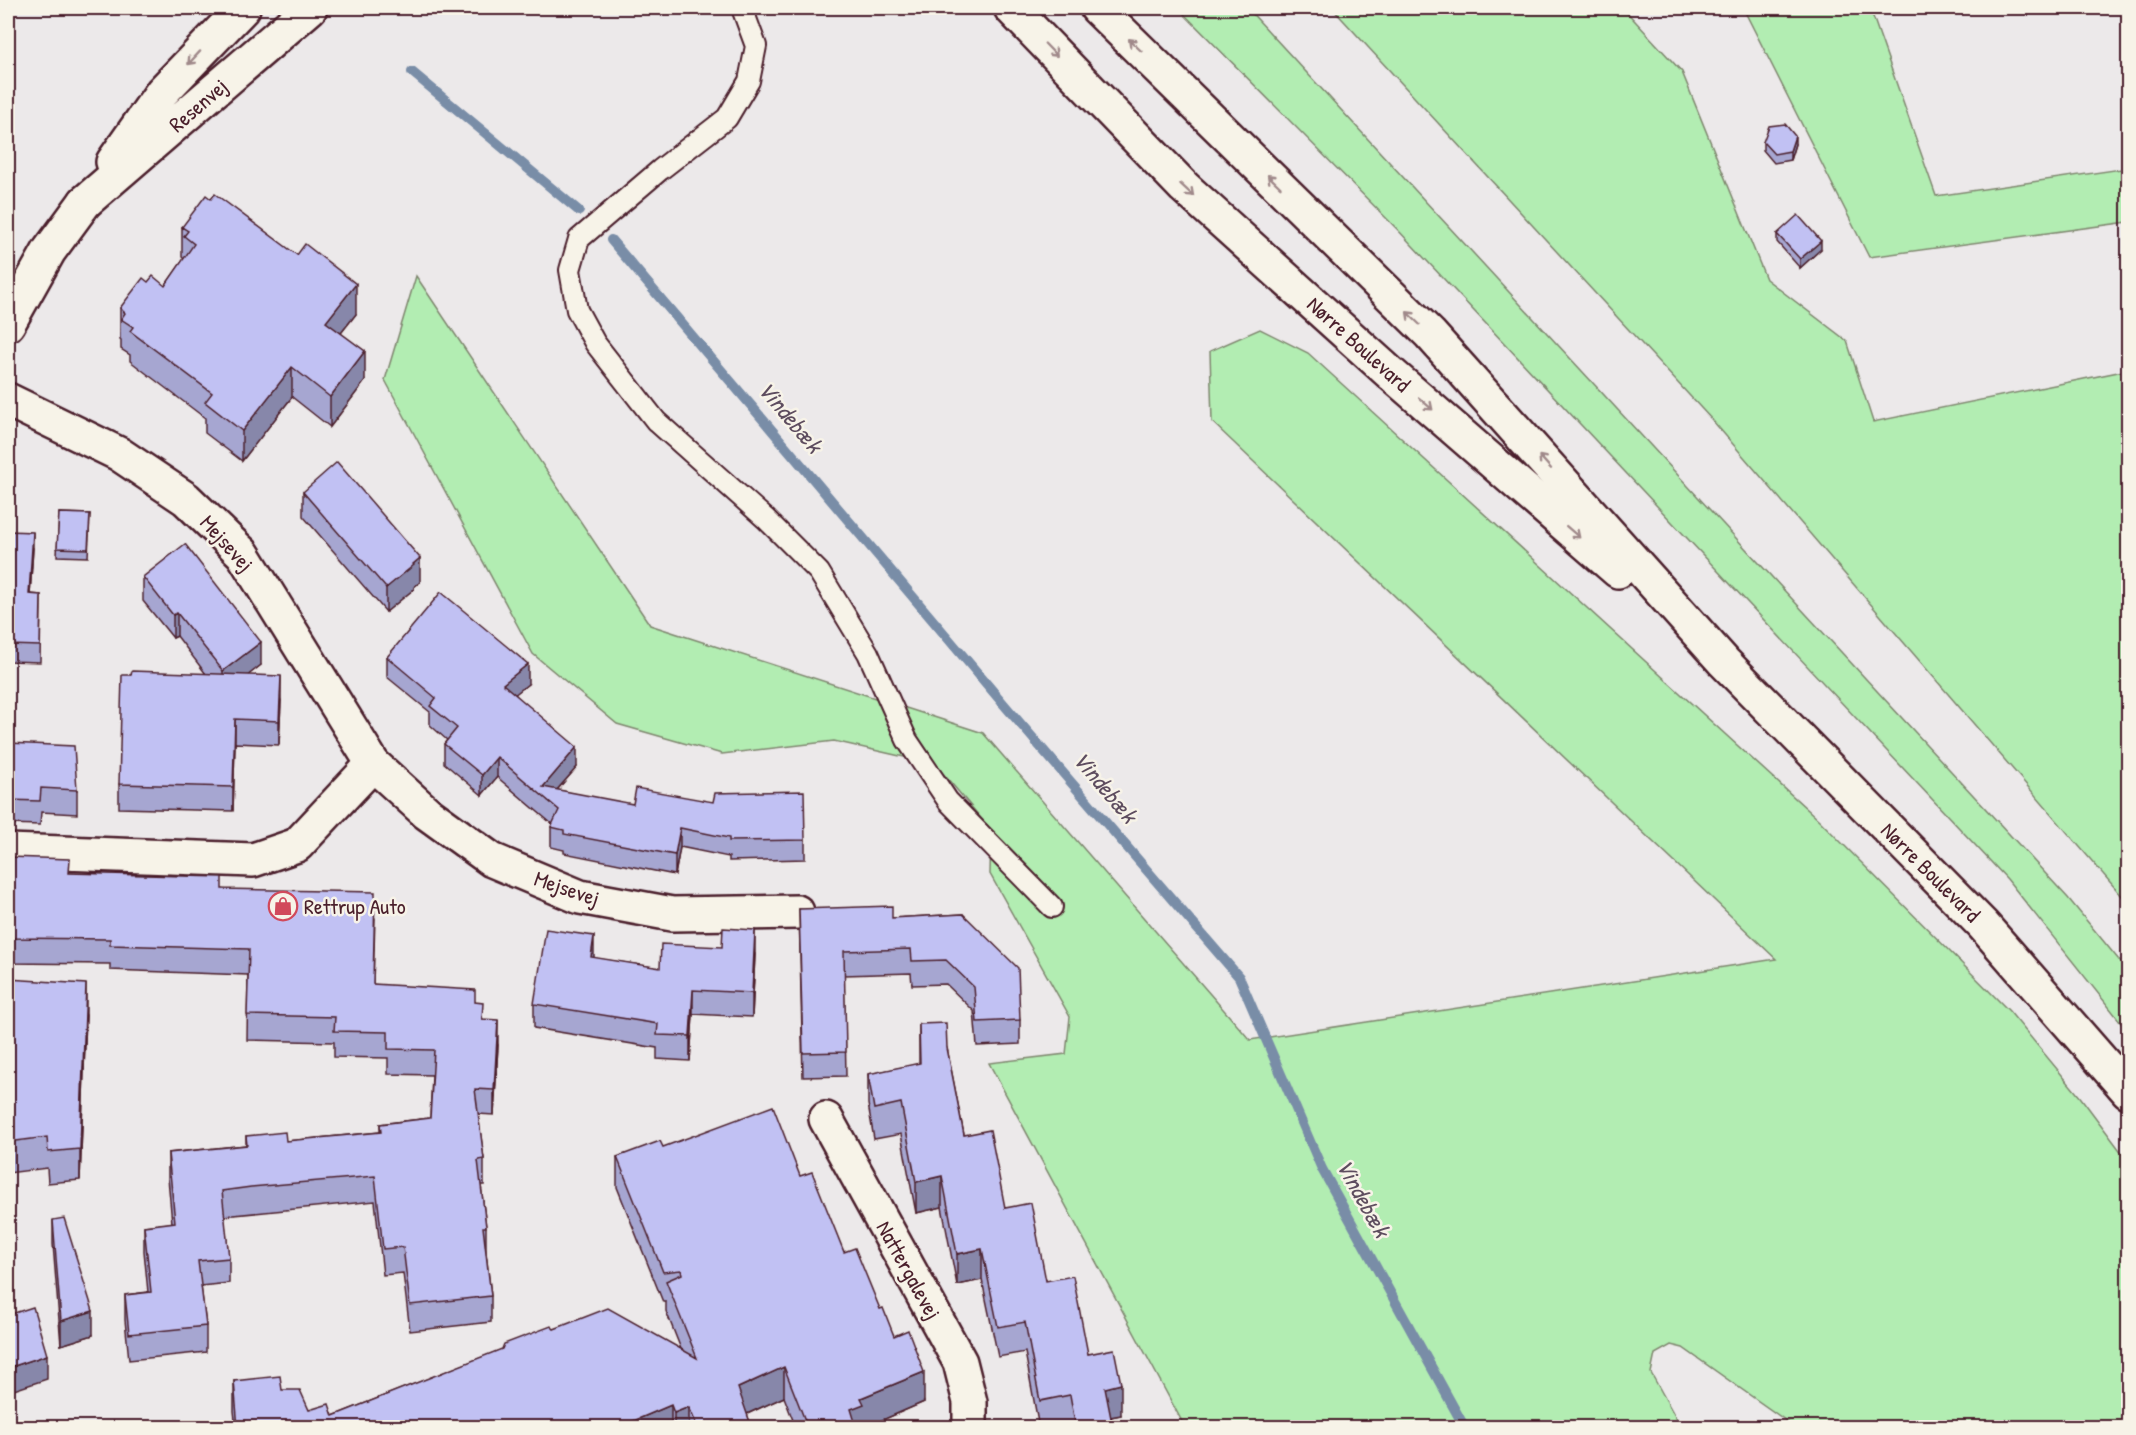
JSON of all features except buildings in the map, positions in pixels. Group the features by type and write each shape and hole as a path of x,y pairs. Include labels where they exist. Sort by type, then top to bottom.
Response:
{"street":[{"name":"Resenvej","path":"8,324 49,251 162,92 243,8"},
{"name":"Resenvej","path":"85,202 310,8"},
{"name":"Nørre Boulevard","path":"1011,8 1184,187 1389,372 1724,662"},
{"name":"Nørre Boulevard","path":"1097,8 1430,334 1724,662 1983,925 2128,1091"},
{"name":"Mejsevej","path":"8,400 119,454 186,499 243,554 373,764 427,813 492,861 580,897 672,914 797,912"},
{"path":"8,851 253,861 297,845 373,764"},
{"name":"Nattergalevej","path":"826,1119 960,1362 970,1402 970,1428"}],"lane":[{"path":"742,8 756,46 749,81 727,118 660,170 579,239 570,270 578,310 595,343 656,421 766,519 819,572 868,653 908,740 948,801 1052,907"}],"green space":[{"path":"1178,8 1247,8 2068,898 2128,971 2128,1031 2007,879 1397,229"},
{"path":"1332,8 1623,8 1682,72 1766,279 1847,341 1873,422 2128,370 2128,903 1713,421"},
{"path":"1743,8 1870,8 1936,196 2128,168 2128,222 1869,257"},
{"path":"416,276 650,625 983,733 1250,1040 1776,959 1212,422 1210,351 1260,329 1308,353 1819,820 2009,1011 2081,1098 2128,1161 2128,1427 1795,1427 1683,1348 1671,1345 1655,1354 1651,1373 1681,1427 1185,1427 989,1063 1066,1054 1070,1017 990,874 991,830 935,764 834,741 722,754 617,724 533,654 385,380"}],"waterway":[{"name":"Vindebæk","path":"412,72 579,211"},
{"name":"Vindebæk","path":"611,240 1007,708 1239,977 1322,1169 1465,1428"}],"place":[{"name":"Rettrup Auto","path":"283,906"}]}
